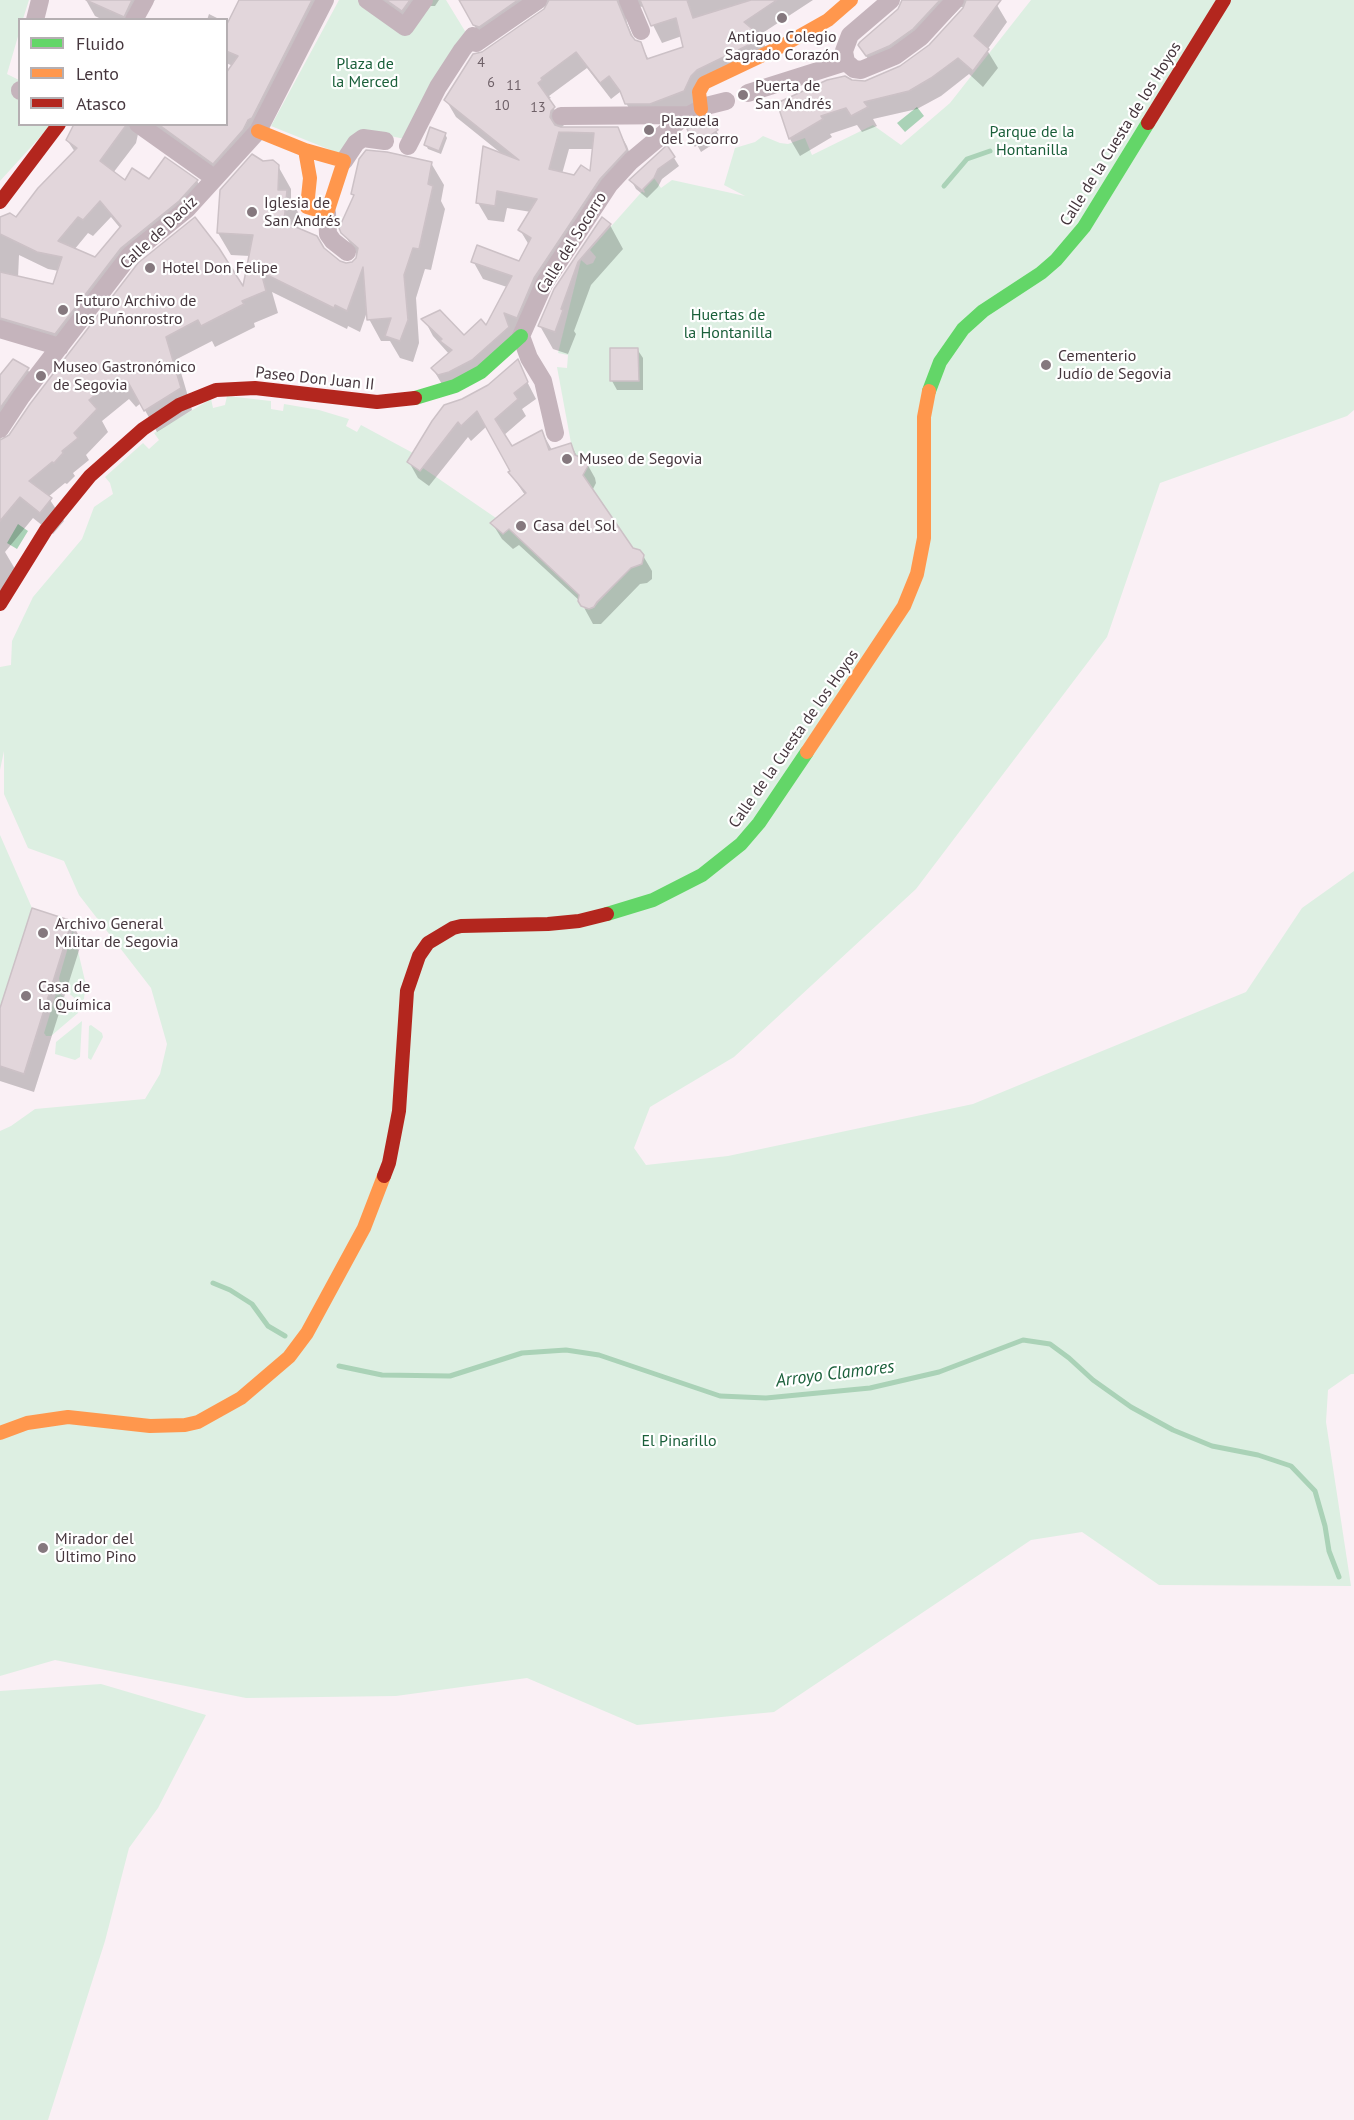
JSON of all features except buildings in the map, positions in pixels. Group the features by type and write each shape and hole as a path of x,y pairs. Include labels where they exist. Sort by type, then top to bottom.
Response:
{"main road":[{"path":"695,112 699,92 704,83 782,46 828,20 851,0"},
{"name":"Calle de la Cuesta de los Hoyos","path":"0,1433 27,1423 68,1417 150,1426 184,1425 198,1422 242,1398 289,1357 307,1333 364,1228 379,1192 389,1164 399,1111 407,991 419,956 428,944 438,936 461,926 579,921 653,900 702,875 741,844 759,823 842,704 904,606 917,574 924,538 924,417 930,386 940,362 963,329 983,311 1041,273 1056,260 1084,227 1224,0"},
{"path":"0,202 57,126"},
{"path":"258,131 305,150 345,160 327,213 307,207 310,178 305,150"},
{"name":"Paseo Don Juan II","path":"0,604 46,530 90,476 143,429 179,405 216,390 255,388 377,402 407,400 454,386 481,372 521,336"}],"street":[{"path":"36,18 40,0"},
{"path":"135,18 145,0"},
{"name":"Calle de Daoíz","path":"0,429 21,397 130,255 187,209 258,131 325,0"},
{"path":"367,0 405,27 424,0"},
{"path":"408,146 438,87 462,50 475,39 538,0"},
{"path":"628,0 641,31"},
{"path":"891,0 850,35 844,51 846,62 854,69 861,70 895,56 921,37 955,0"},
{"path":"748,93 846,62"},
{"path":"561,116 695,112 726,101"},
{"name":"Calle del Socorro","path":"521,336 544,284 609,185 652,142 695,112"},
{"path":"141,126 214,178"},
{"path":"345,160 356,143 363,138 385,141"},
{"path":"327,213 328,234 347,252"},
{"path":"0,329 60,347"},
{"path":"521,336 529,358 543,381 555,433"}],"green space":[{"path":"0,0 29,0 23,18 18,18 18,36 7,74 18,80 18,126 50,126 0,181"},
{"name":"Plaza de la Merced","path":"339,0 362,0 408,32 429,0 446,0 468,36 405,139 360,130 343,155 271,126"},
{"path":"1031,0 1354,0 1354,410 1347,416 1160,483 1107,637 916,889 734,1057 650,1107 634,1148 646,1165 728,1156 973,1104 1246,992 1302,908 1354,871 1354,1374 1328,1390 1326,1422 1351,1586 1159,1585 1082,1532 1031,1540 774,1712 637,1725 527,1678 396,1696 246,1698 55,1660 0,1676 0,1131 35,1109 145,1099 160,1074 167,1044 151,988 79,895 64,861 28,848 4,794 4,751 0,770 0,667 11,665 12,641 33,597 82,539 94,507 113,494 110,483 105,477 143,443 149,449 159,440 154,433 211,399 213,408 225,405 227,396 271,401 271,409 283,411 284,404 319,410 349,419 346,426 357,432 361,425 413,453 407,462 419,471 423,468 496,518 491,523 509,529 580,595 578,601 581,606 585,609 592,609 632,567 642,564 644,555 640,550 633,549 582,473 588,464 583,458 575,456 571,443 557,367 567,368 568,355 558,353 581,260 587,265 593,263 596,257 590,250 654,178 661,188 672,180 745,196 724,185 735,148 755,142 763,136 788,144 805,138 812,155 873,125 901,145 950,103"},
{"path":"0,835 32,908 0,1008"},
{"path":"73,930 86,985 83,1005 60,986 59,978"},
{"path":"59,993 78,1009 78,1013 51,1036 46,1036 44,1033 56,994"},
{"path":"82,1021 80,1057 75,1060 55,1054 56,1042"},
{"path":"91,1025 102,1033 103,1037 91,1060 88,1058 89,1026"},
{"path":"101,1684 206,1715 158,1808 129,1848 105,1941 48,2120 0,2120 0,1691"}],"shaded area":[{"path":"917,107 924,116 905,132 897,123"},
{"path":"18,524 28,531 17,549 7,543"}],"waterway":[{"path":"944,186 967,159 990,151"},
{"name":"Arroyo Clamores","path":"213,1283 230,1290 252,1304 268,1326 285,1336"},
{"name":"Arroyo Clamores","path":"339,1366 382,1375 450,1376 522,1353 566,1350 599,1355 720,1396 766,1398 870,1388 939,1372 1023,1340 1050,1344 1093,1380 1131,1407 1173,1430 1212,1446 1258,1455 1291,1466 1315,1491 1329,1551 1339,1577"}],"traffic: fast":[{"path":"929,391 940,362 963,329 983,311 1041,273 1056,260 1084,227 1148,123"},
{"path":"415,398 455,386 481,372 521,336"},
{"path":"607,914 653,900 702,875 741,844 759,823 807,752"}],"traffic: slow":[{"path":"701,109 699,92 704,83 782,46 828,20 851,0"},
{"path":"258,131 305,150 310,178 307,207 327,213 344,161 305,150"},
{"path":"807,752 904,606 917,574 924,538 924,417 929,391"},
{"path":"0,1433 27,1423 68,1417 150,1426 185,1425 198,1422 241,1398 289,1357 307,1333 364,1228 384,1176"}],"traffic: jam":[{"path":"1148,123 1224,0"},
{"path":"0,202 57,126"},
{"path":"0,604 46,530 90,476 143,429 179,405 216,390 255,388 377,402 415,398"},
{"path":"384,1176 389,1163 399,1111 407,991 419,956 428,943 453,928 461,926 548,924 579,921 607,914"}],"place":[{"name":"Antiguo Colegio Sagrado Corazón","path":"782,18"},
{"name":"Puerta de San Andrés","path":"743,95"},
{"name":"Plazuela del Socorro","path":"649,130"},
{"name":"Iglesia de San Andrés","path":"252,212"},
{"name":"Hotel Don Felipe","path":"150,268"},
{"name":"Futuro Archivo de los Puñonrostro","path":"63,310"},
{"name":"Cementerio Judío de Segovia","path":"1046,365"},
{"name":"Museo Gastronómico de Segovia","path":"41,376"},
{"name":"Museo de Segovia","path":"567,459"},
{"name":"Casa del Sol","path":"521,526"},
{"name":"Archivo General Militar de Segovia","path":"43,933"},
{"name":"Casa de la Química","path":"26,996"},
{"name":"Mirador del Último Pino","path":"43,1548"}],"park label":[{"name":"Parque de la Hontanilla","path":"1032,141"},
{"name":"Huertas de la Hontanilla","path":"728,324"},
{"name":"El Pinarillo","path":"679,1441"}]}
